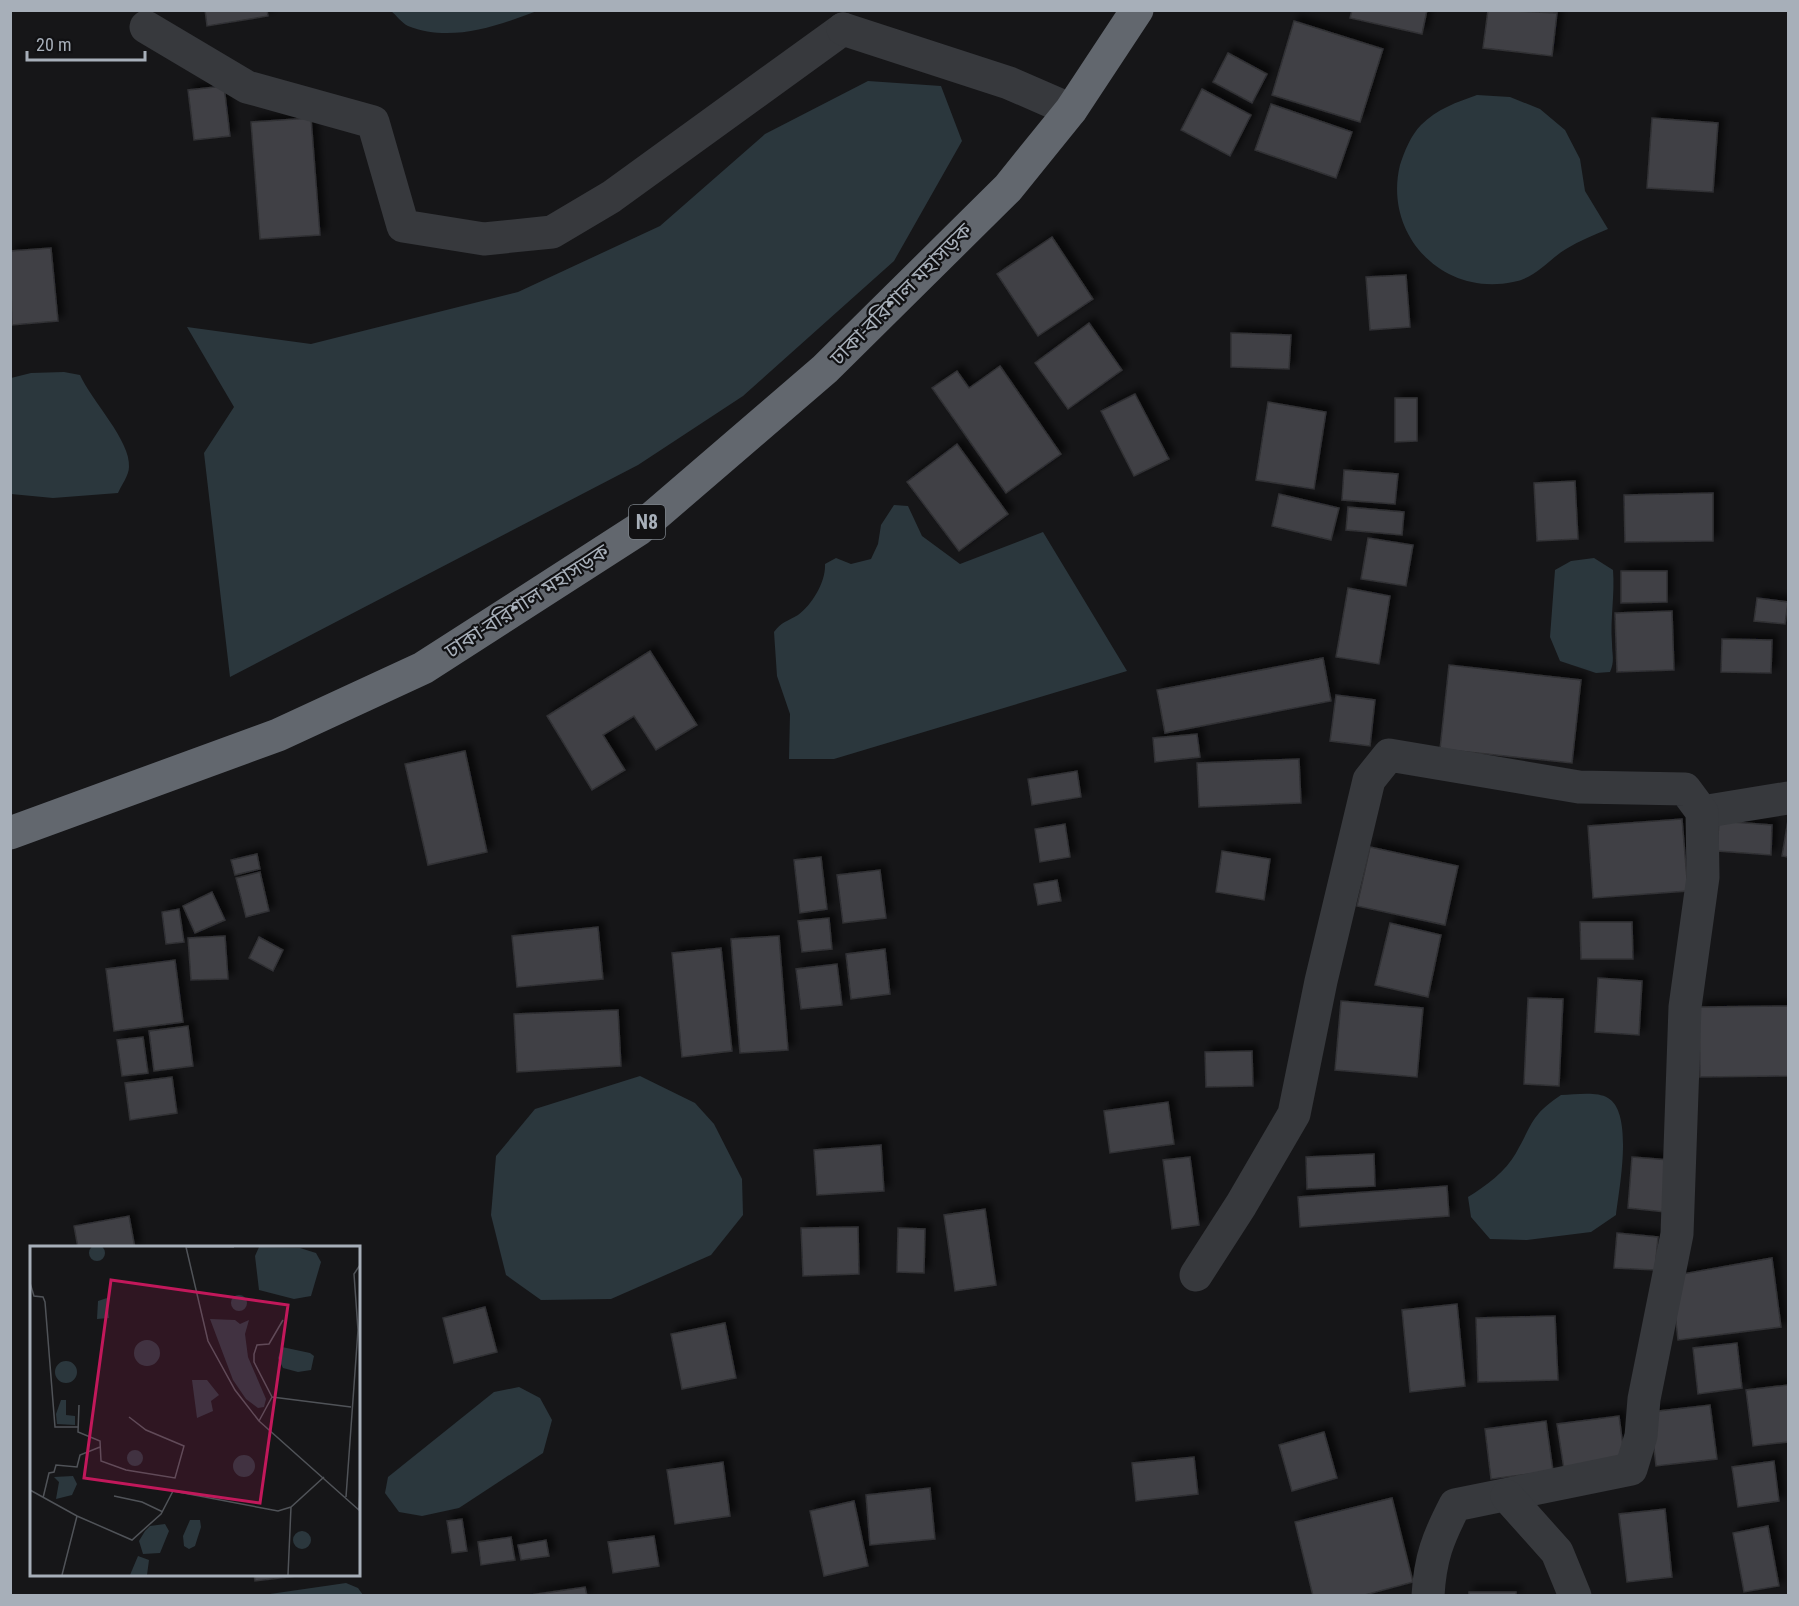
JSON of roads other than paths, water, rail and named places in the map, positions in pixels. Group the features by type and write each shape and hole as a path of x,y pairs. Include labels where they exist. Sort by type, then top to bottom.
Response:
{"highway":[{"name":"ঢাকা-বরিশাল মহাসড়ক","path":"10,833 278,735 423,668 639,529 834,361 1008,188 1071,110 1137,10"}],"street":[{"path":"146,27 247,87 373,123 404,226 484,239 552,232 611,197 843,20 1009,83 1071,110"},
{"path":"1196,1275 1241,1205 1294,1114 1321,981 1369,780 1389,754 1579,787 1685,789 1702,812 1703,877 1685,1007 1677,1234 1644,1400 1641,1436 1631,1469 1508,1496 1455,1505 1439,1537 1430,1564 1428,1596"},
{"path":"1702,812 1788,798"},
{"path":"1508,1496 1557,1552 1575,1596"}]}
